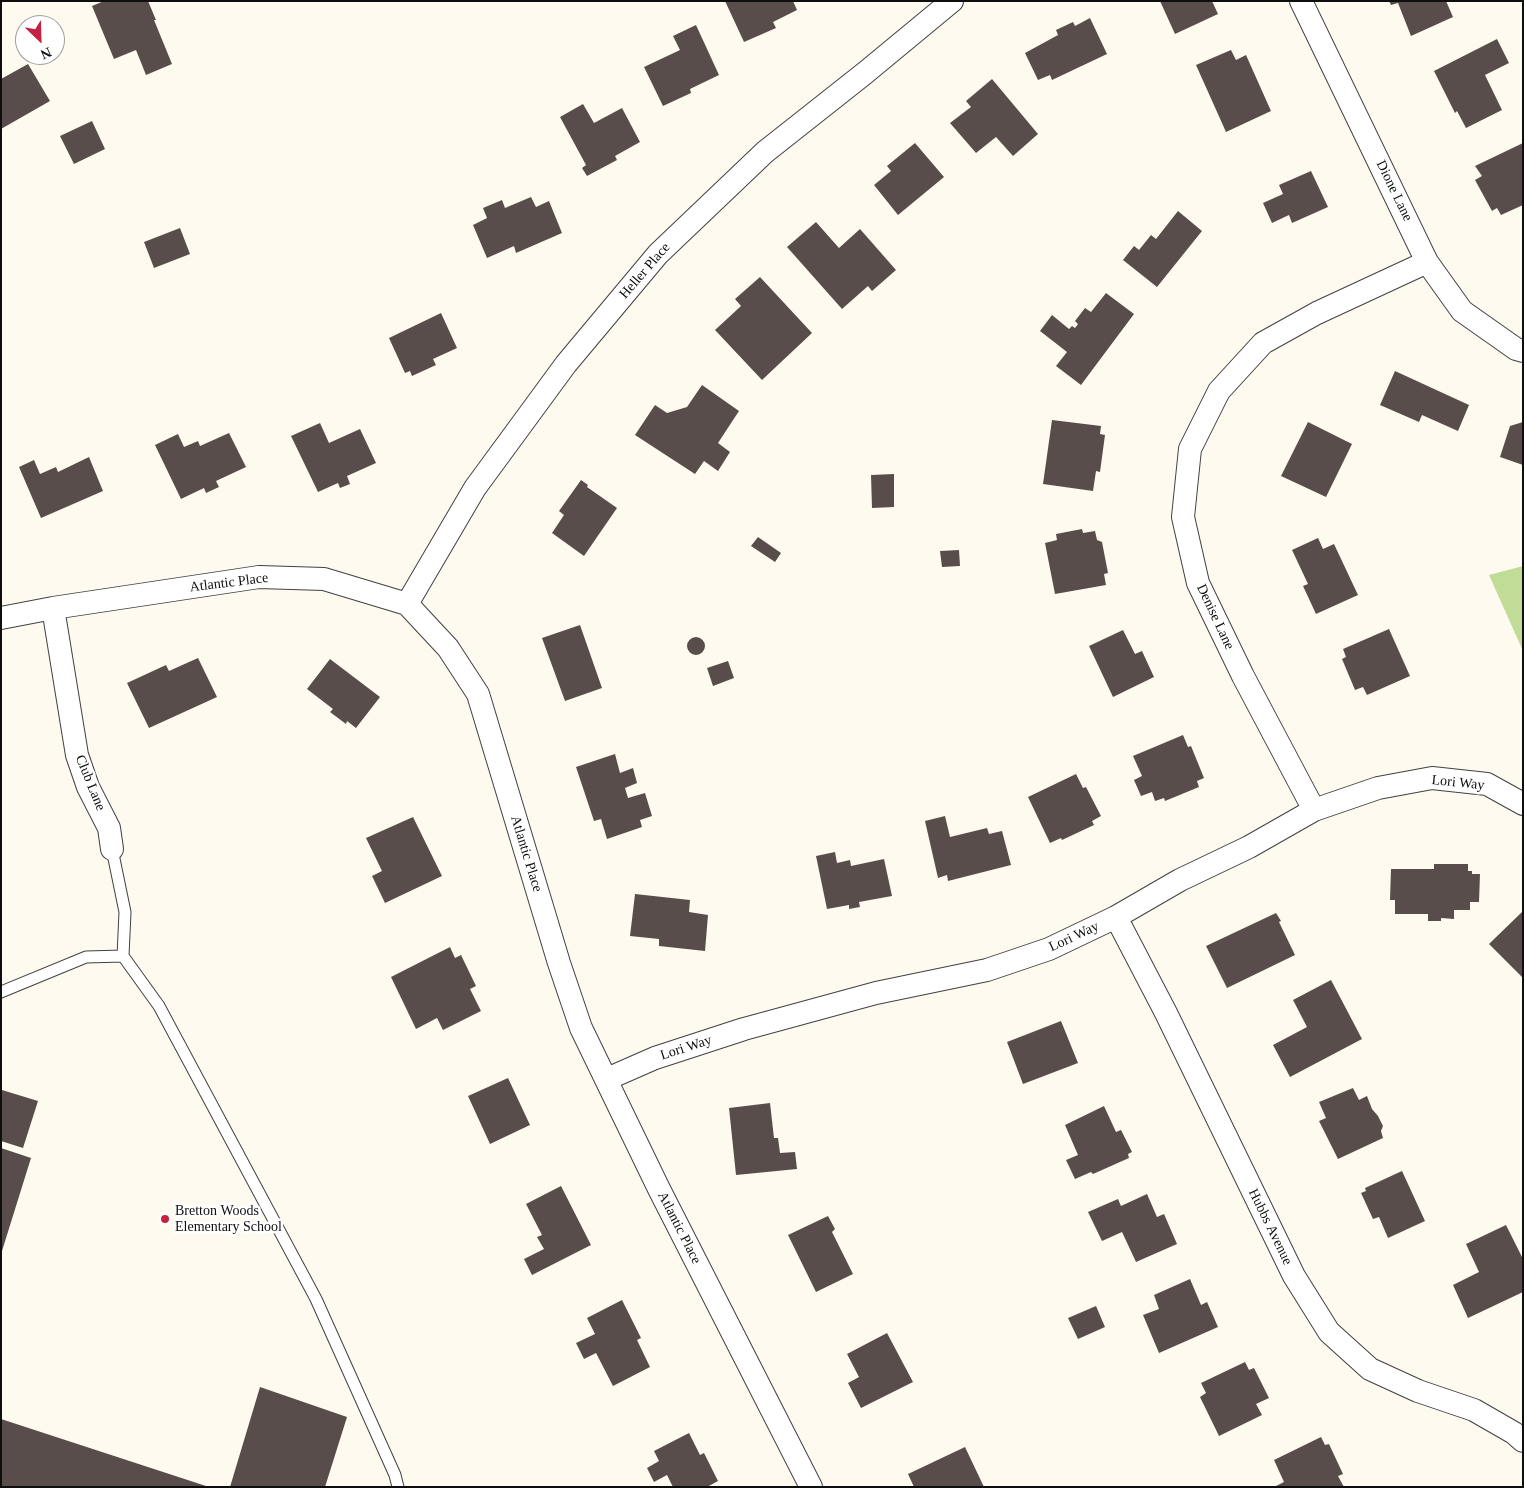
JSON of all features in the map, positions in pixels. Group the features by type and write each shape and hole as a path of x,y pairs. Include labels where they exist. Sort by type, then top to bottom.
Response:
{"street":[{"name":"Heller Place","path":"407,604 475,488 566,364 658,254 765,152 858,79 952,1"},
{"name":"Dione Lane","path":"1301,1 1427,262 1462,311 1523,352"},
{"name":"Denise Lane","path":"1314,810 1243,676 1198,583 1183,517 1190,449 1219,391 1263,343 1317,313 1427,262"},
{"name":"Atlantic Place","path":"1,618 53,608 259,577 324,579 407,604 448,648 478,694 559,963 582,1028 659,1189 811,1487"},
{"name":"Club Lane","path":"53,608 77,755 88,787 109,828 112,848"},
{"name":"Lori Way","path":"607,1079 655,1058 744,1029 876,994 987,970 1048,949 1116,917 1180,880 1249,847 1314,810 1378,788 1432,778 1486,784 1523,804"},
{"name":"Hubbs Avenue","path":"1116,917 1166,1013 1294,1276 1329,1332 1370,1369 1418,1391 1474,1410 1514,1433 1523,1441"}],"lane":[{"name":"Club Lane","path":"112,848 125,912 123,956"},
{"path":"1,992 86,957 123,956 159,1006 316,1300 395,1475 398,1487"}],"green space":[{"path":"1523,566 1523,651 1489,575"}],"building":[{"path":"104,1 148,1 172,64 146,75 136,50 114,59 92,6"},
{"path":"725,1 793,1 797,10 773,22 776,28 744,42"},
{"path":"1160,1 1212,1 1218,14 1175,34"},
{"path":"1389,1 1446,1 1453,17 1411,36 1398,3 1391,5"},
{"path":"1090,18 1107,54 1052,80 1050,75 1038,80 1025,53 1058,35 1056,30 1073,22 1075,26"},
{"path":"696,25 719,75 690,89 691,93 663,106 644,67 680,50 673,36"},
{"path":"1497,39 1509,63 1485,75 1502,110 1466,128 1457,111 1455,113 1434,71"},
{"path":"1231,50 1236,60 1246,55 1271,111 1226,132 1196,65"},
{"path":"29,65 50,101 1,129 1,79"},
{"path":"992,79 1038,134 1013,156 996,137 976,153 950,123 971,107 966,101"},
{"path":"583,104 594,123 622,108 640,142 615,156 617,160 587,176 582,168 586,165 560,117"},
{"path":"92,121 105,149 74,164 60,136"},
{"path":"915,143 944,177 898,215 874,185 891,171 887,166"},
{"path":"1523,143 1523,205 1501,215 1497,208 1492,211 1475,180 1482,176 1475,166"},
{"path":"1311,171 1328,207 1292,223 1289,215 1272,223 1263,203 1283,194 1279,185"},
{"path":"531,197 536,207 549,201 562,233 516,253 514,246 487,258 473,225 487,218 483,208 502,200 505,208"},
{"path":"1178,211 1202,231 1157,287 1123,260 1134,246 1139,250 1151,235 1156,239"},
{"path":"816,222 839,248 860,229 896,270 872,291 868,286 842,309 787,247"},
{"path":"180,228 190,254 154,268 144,242"},
{"path":"760,277 812,333 762,380 715,330 741,306 735,299"},
{"path":"1106,293 1134,314 1081,385 1056,366 1067,352 1040,331 1052,315 1069,329 1072,326 1075,328 1078,324 1075,321 1085,308 1091,312"},
{"path":"441,313 457,348 433,359 436,365 412,376 410,371 405,373 389,338"},
{"path":"1395,371 1469,405 1458,431 1422,415 1419,422 1380,405"},
{"path":"702,385 739,411 718,443 730,452 718,471 704,461 695,474 635,435 655,405 667,413 687,407"},
{"path":"1052,420 1101,426 1100,434 1105,435 1100,472 1096,471 1093,491 1043,484"},
{"path":"1308,422 1352,444 1326,497 1281,476"},
{"path":"1523,422 1523,465 1500,457 1510,426"},
{"path":"320,423 329,443 360,429 376,463 347,476 350,484 340,488 338,483 318,492 291,436"},
{"path":"229,433 246,467 216,481 219,487 206,493 204,488 181,499 155,445 178,434 184,447 198,441 200,446"},
{"path":"89,457 103,491 41,518 19,467 34,460 40,474 56,467 58,472"},
{"path":"894,474 894,507 872,508 871,475"},
{"path":"581,480 588,485 587,487 617,508 584,556 552,533 564,515 559,511"},
{"path":"1082,529 1083,533 1095,531 1097,540 1102,542 1108,573 1104,574 1106,585 1055,594 1045,543 1057,540 1056,534"},
{"path":"758,537 781,553 775,562 751,546"},
{"path":"1318,538 1323,549 1334,544 1358,595 1316,614 1303,586 1308,584 1292,550"},
{"path":"959,550 960,566 942,567 940,551"},
{"path":"580,625 602,688 565,701 542,638"},
{"path":"1389,629 1410,676 1367,695 1363,687 1355,690 1342,659 1346,657 1343,649"},
{"path":"1123,630 1135,654 1142,651 1154,677 1113,697 1089,646"},
{"path":"696,637 702,640 705,646 702,652 696,655 690,652 687,646 690,640"},
{"path":"198,658 217,697 149,728 127,683 166,665 169,671"},
{"path":"330,659 380,697 356,728 347,721 346,724 330,712 333,709 307,689"},
{"path":"728,661 734,678 713,686 707,668"},
{"path":"1183,735 1188,747 1191,746 1204,778 1197,781 1199,787 1165,801 1164,798 1155,801 1152,792 1141,796 1134,780 1142,776 1133,756"},
{"path":"615,754 620,773 633,768 637,783 625,788 628,798 645,793 652,816 640,820 642,827 607,839 601,819 594,821 576,767"},
{"path":"1076,774 1083,788 1086,787 1101,816 1092,821 1094,825 1062,840 1061,838 1050,843 1028,797"},
{"path":"945,816 950,837 987,828 989,834 1002,831 1011,865 948,881 947,875 938,878 925,821"},
{"path":"413,817 442,876 385,903 372,876 382,871 366,838"},
{"path":"835,852 837,863 850,860 851,866 884,859 892,896 859,902 860,907 849,909 849,905 827,909 816,856"},
{"path":"1434,864 1468,864 1468,871 1472,871 1472,874 1480,874 1479,902 1470,902 1470,910 1454,910 1454,919 1441,918 1441,921 1428,921 1428,914 1395,914 1395,900 1390,900 1391,869 1434,869"},
{"path":"635,894 690,900 689,912 708,915 705,951 659,946 659,939 630,936"},
{"path":"1523,911 1523,978 1489,944"},
{"path":"1276,913 1295,955 1227,988 1206,946"},
{"path":"450,947 455,958 461,955 476,986 470,989 481,1011 443,1030 437,1018 416,1029 391,977"},
{"path":"1331,980 1362,1039 1290,1077 1273,1045 1307,1027 1293,1000"},
{"path":"1061,1021 1078,1063 1023,1084 1007,1042"},
{"path":"508,1078 530,1125 490,1144 468,1096"},
{"path":"1353,1088 1359,1100 1367,1096 1372,1109 1383,1126 1381,1131 1383,1138 1338,1159 1319,1121 1326,1118 1319,1102"},
{"path":"2,1090 38,1101 23,1148 1,1141"},
{"path":"770,1103 774,1138 778,1138 780,1153 795,1152 797,1169 736,1175 729,1108"},
{"path":"1104,1106 1116,1132 1121,1130 1132,1152 1128,1154 1129,1158 1093,1174 1091,1172 1075,1179 1066,1160 1078,1155 1065,1125"},
{"path":"1,1148 31,1158 2,1251 1,1251"},
{"path":"1402,1171 1425,1221 1388,1238 1379,1217 1373,1219 1361,1193 1366,1191 1365,1188"},
{"path":"561,1186 591,1245 532,1275 524,1259 544,1249 537,1237 542,1235 526,1204"},
{"path":"1147,1194 1157,1217 1164,1214 1177,1244 1136,1262 1122,1232 1102,1241 1088,1212 1118,1199 1121,1206"},
{"path":"828,1216 835,1229 832,1232 853,1274 816,1292 788,1235"},
{"path":"1506,1225 1523,1259 1523,1292 1468,1318 1453,1285 1479,1272 1466,1244"},
{"path":"1190,1279 1201,1305 1207,1302 1218,1327 1159,1353 1143,1315 1159,1309 1154,1295"},
{"path":"622,1300 641,1338 637,1340 650,1367 613,1386 596,1353 584,1359 576,1343 595,1334 587,1318"},
{"path":"1096,1306 1105,1327 1078,1339 1068,1318"},
{"path":"887,1333 913,1382 861,1408 848,1383 859,1377 847,1354"},
{"path":"1245,1362 1249,1370 1254,1368 1269,1398 1256,1404 1262,1415 1219,1436 1200,1397 1206,1393 1201,1383"},
{"path":"260,1387 347,1417 325,1487 230,1487"},
{"path":"1,1419 206,1486 206,1487 1,1487"},
{"path":"689,1433 700,1455 704,1453 718,1481 707,1487 673,1487 667,1475 654,1482 647,1468 659,1461 654,1451"},
{"path":"1321,1437 1325,1445 1329,1444 1343,1474 1338,1476 1344,1487 1274,1487 1284,1482 1274,1460"},
{"path":"965,1447 984,1487 914,1487 908,1474"}],"place":[{"name":"Bretton Woods Elementary School","path":"165,1219"}]}
